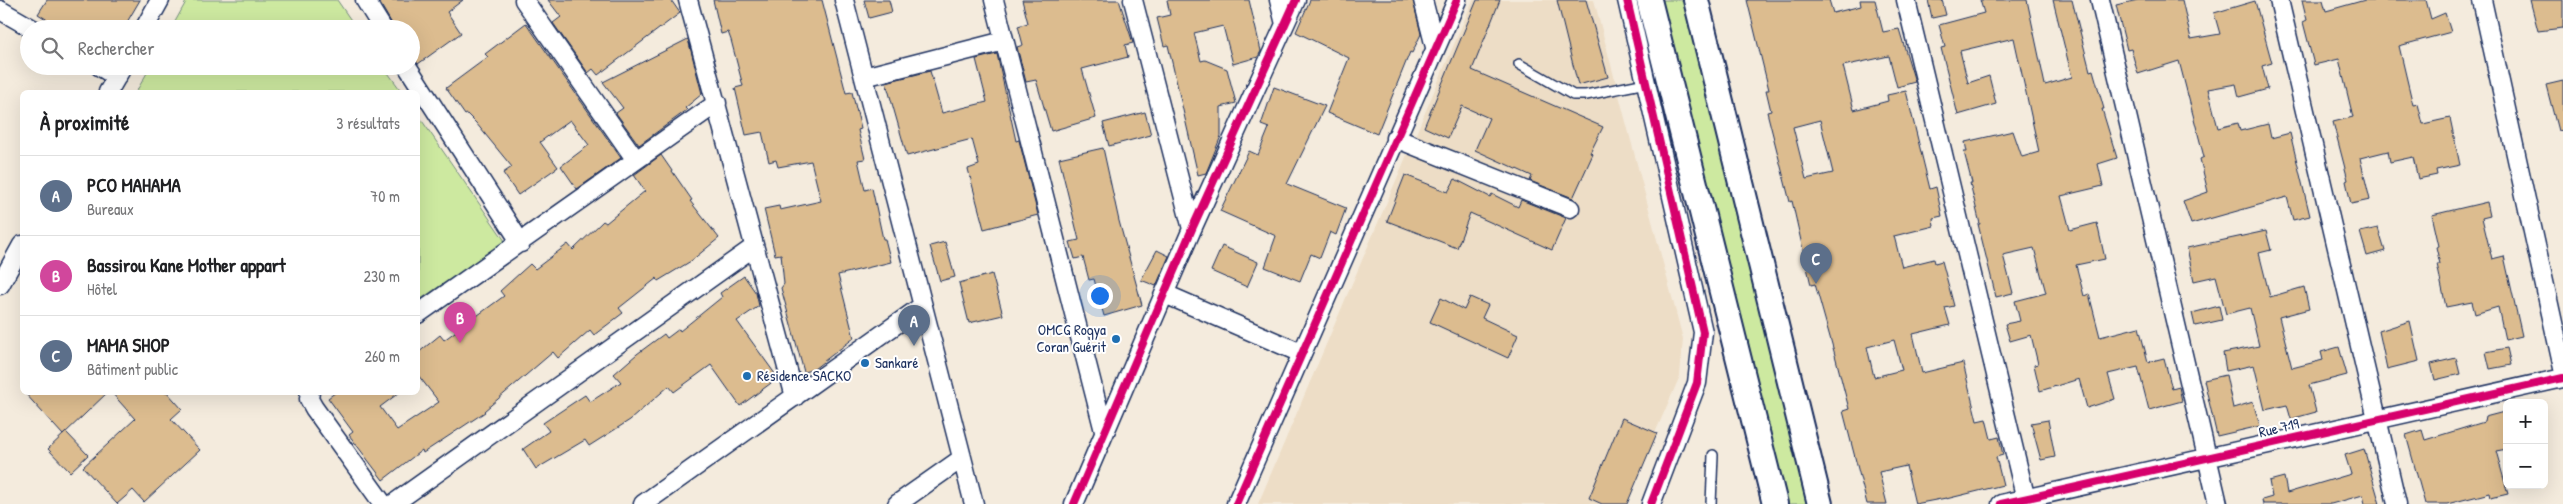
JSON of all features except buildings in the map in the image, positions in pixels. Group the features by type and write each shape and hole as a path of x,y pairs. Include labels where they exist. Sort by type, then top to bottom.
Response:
{"main road":[{"path":"1649,0 1775,504"},
{"path":"1696,0 1820,504"}],"street":[{"path":"149,20 160,0"},
{"path":"365,0 377,20"},
{"path":"524,0 636,160"},
{"path":"688,0 795,397"},
{"path":"844,0 974,504"},
{"path":"994,0 1104,432"},
{"path":"1133,0 1192,229"},
{"path":"1279,0 1285,24"},
{"path":"1074,504 1192,229 1296,0"},
{"path":"1423,0 1435,47"},
{"path":"1236,504 1457,0"},
{"path":"1627,0 1703,332 1697,383 1651,504"},
{"path":"1906,0 2026,502"},
{"path":"2100,0 2218,504"},
{"path":"2279,0 2397,504"},
{"path":"2482,0 2563,368"},
{"path":"0,10 20,22"},
{"path":"864,77 1004,41"},
{"path":"109,90 118,75"},
{"path":"414,75 521,243"},
{"path":"420,313 717,103"},
{"path":"1395,138 1570,208"},
{"path":"393,504 754,248"},
{"path":"0,285 20,249"},
{"path":"1165,294 1301,353"},
{"path":"643,504 922,306"},
{"name":"Rue 719","path":"2001,504 2026,502 2208,458 2563,378"},
{"path":"310,395 314,408 383,504"},
{"path":"897,504 962,458"}],"lane":[{"path":"1519,64 1573,95 1586,95 1646,83"},
{"path":"1711,504 1713,455"}],"shaded area":[{"path":"1473,0 1594,0 1683,339 1680,376 1624,504 1258,504"}],"green space":[{"path":"187,0 337,0 351,20 176,20"},
{"path":"1657,0 1689,0 1813,504 1782,504"},
{"path":"146,75 390,75 401,90 137,90"},
{"path":"420,118 505,241 420,300"}],"cycle path":[{"path":"1074,504 1192,229 1296,0"},
{"path":"1236,504 1457,0"},
{"path":"1627,0 1703,332 1697,383 1651,504"},
{"path":"2001,504 2563,378"}],"place":[{"name":"MAMA SHOP","path":"1816,284"},
{"name":"OMCG Roqya Coran Guérit","path":"1116,339"},
{"name":"Bassirou Kane Mother appart","path":"460,343"},
{"name":"PCO MAHAMA","path":"914,346"},
{"name":"Sankaré","path":"865,363"},
{"name":"Résidence SACKO","path":"747,376"}]}
